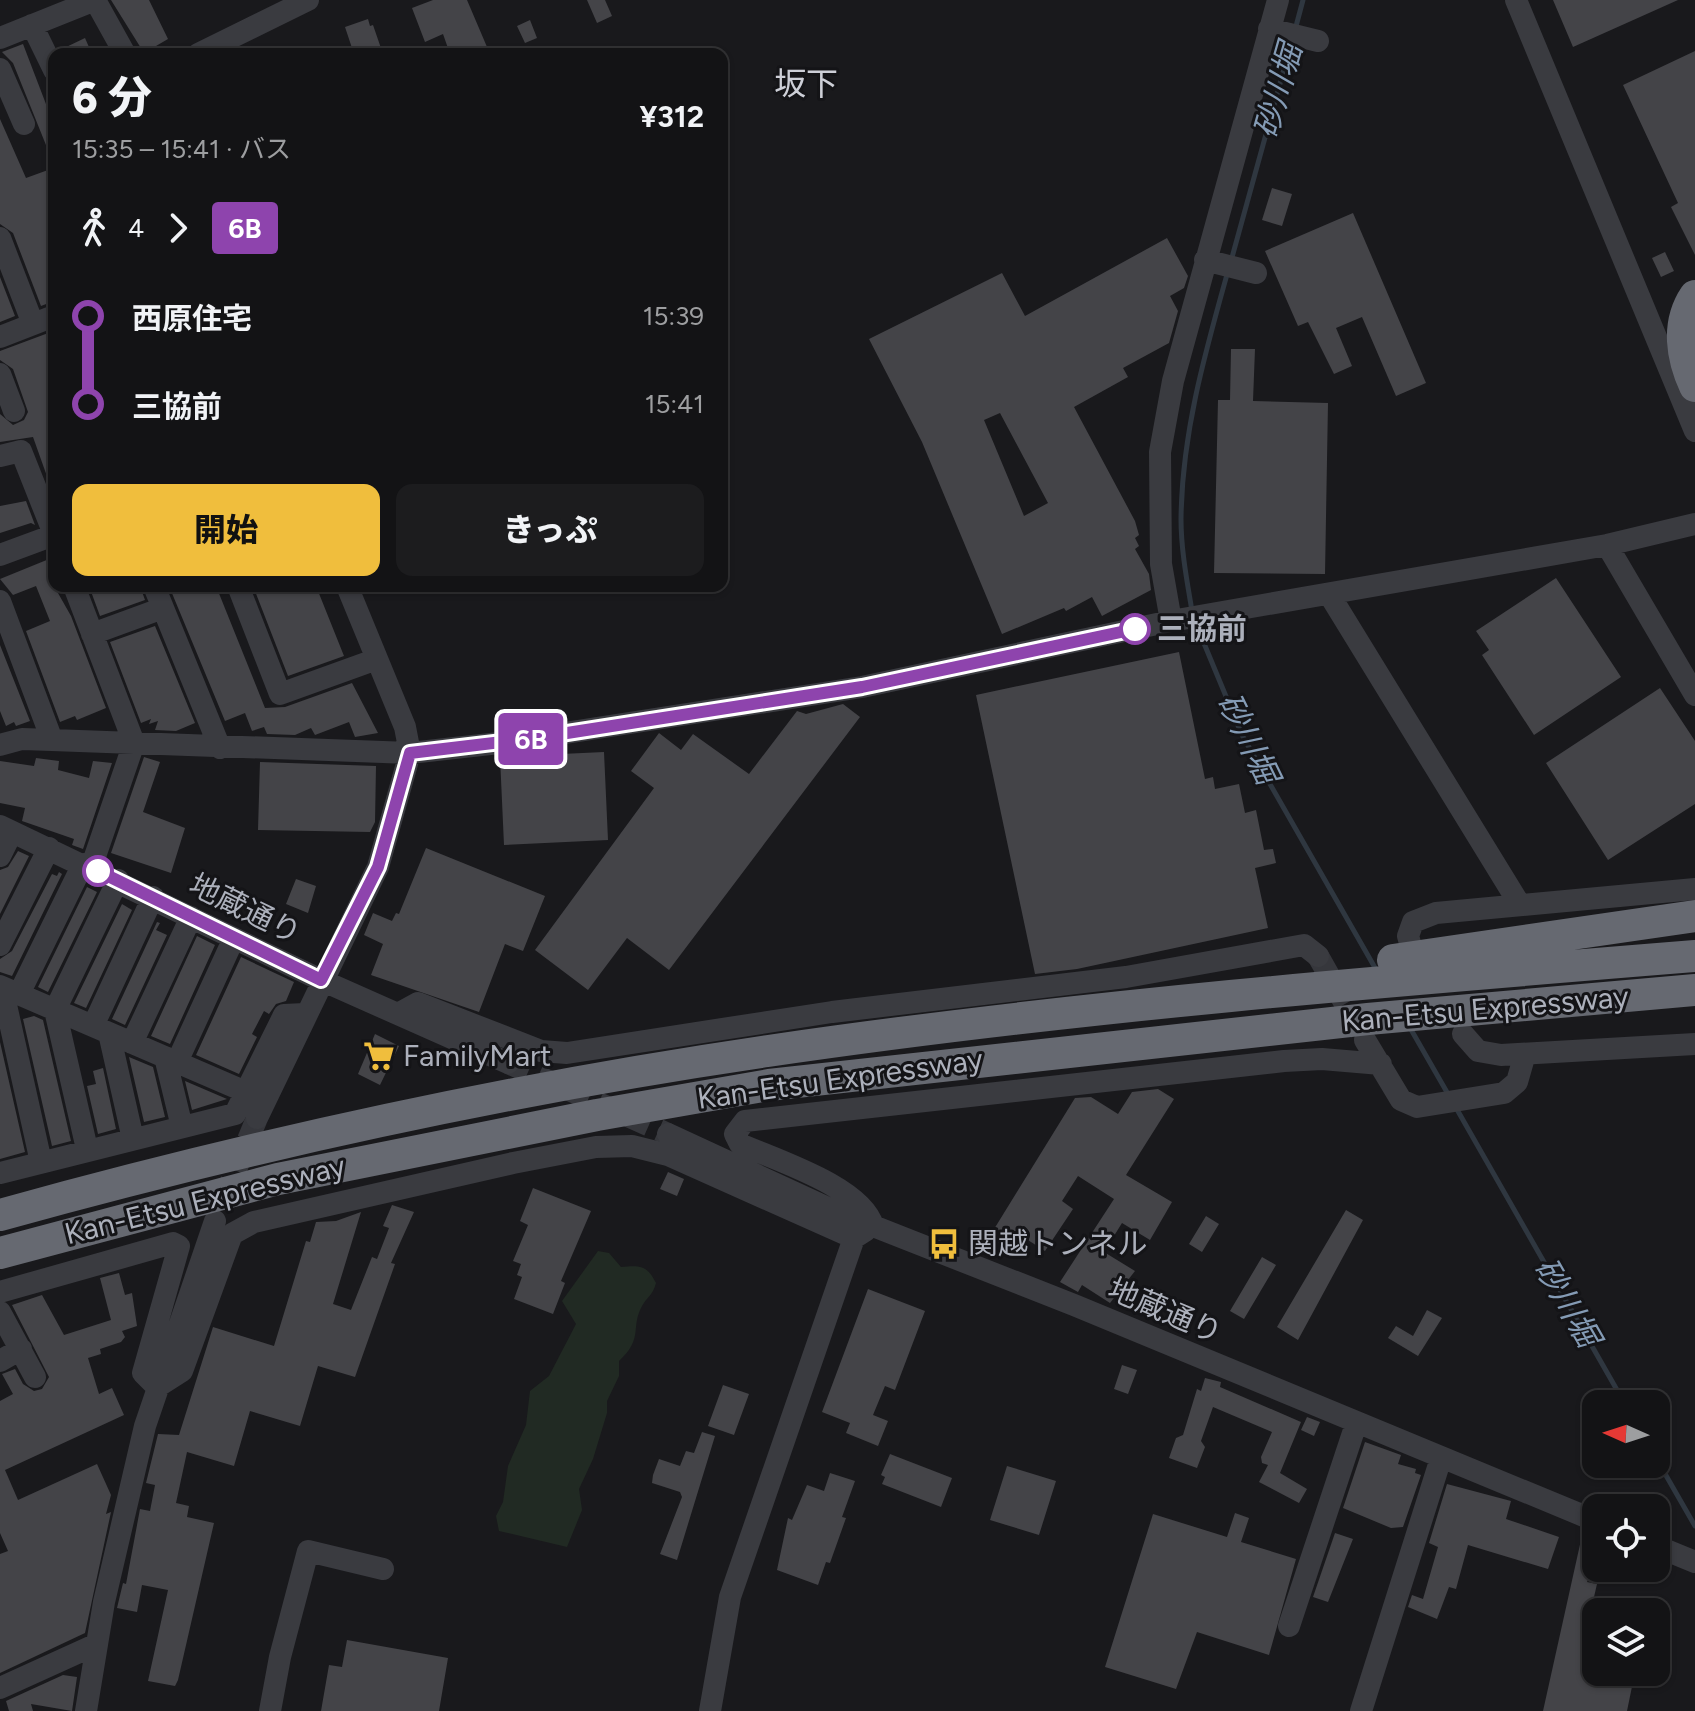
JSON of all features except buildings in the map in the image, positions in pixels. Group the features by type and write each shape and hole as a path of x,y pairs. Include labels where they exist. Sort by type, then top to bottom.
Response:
{"highway":[{"path":"1695,296 1687,308 1682,338 1695,386"},
{"path":"1413,960 1695,916"},
{"name":"Kan-Etsu Expressway","path":"0,1215 270,1146 589,1080 765,1051 1094,1010 1413,960 1695,956"},
{"name":"Kan-Etsu Expressway","path":"0,1253 278,1179 567,1120 753,1088 1452,1023 1553,1002 1695,990"},
{"path":"1553,1002 1695,1006"}],"street":[{"path":"0,38 95,0 122,48"},
{"path":"210,48 308,0"},
{"path":"1174,620 1161,564 1160,452 1173,381 1209,261 1278,0"},
{"path":"1516,0 1695,431"},
{"path":"32,25 48,58"},
{"path":"1272,30 1313,40"},
{"path":"0,69 24,124"},
{"path":"0,238 48,321 0,337"},
{"path":"1209,261 1252,272"},
{"path":"0,374 14,411"},
{"path":"0,456 21,451 48,520"},
{"path":"0,745 22,739 410,753 552,736 862,687 1174,620 1607,545 1695,524"},
{"path":"0,555 48,537"},
{"path":"1607,545 1695,695"},
{"path":"41,1162 7,989 87,866 134,743 76,592"},
{"path":"156,592 220,748"},
{"path":"240,592 280,694 377,659"},
{"path":"257,1118 378,867 410,753 405,727 349,592"},
{"path":"1329,594 1520,905"},
{"path":"0,601 52,740"},
{"path":"92,634 163,608"},
{"path":"0,856 6,829"},
{"name":"地蔵通り","path":"6,829 118,880 321,980 508,1063"},
{"path":"0,945 49,848"},
{"path":"87,1149 55,1010 118,880"},
{"path":"1413,960 1408,936 1413,922 1420,918 1520,905 1695,889"},
{"path":"133,1139 101,1030 153,897"},
{"path":"132,1043 191,917"},
{"path":"182,1127 171,1060 234,938"},
{"path":"398,1014 418,1003 541,1051 567,1053 832,1012 1126,977 1304,945 1334,970"},
{"path":"7,989 246,1092"},
{"path":"0,1173 235,1114 284,1015 305,1014"},
{"path":"1452,1023 1478,1051 1525,1054 1695,1044"},
{"path":"1367,1029 1381,1064 1407,1106 1474,1100 1511,1089 1521,1074 1525,1054"},
{"path":"710,1711 730,1597 869,1212 852,1196 740,1144 735,1134 737,1127 745,1121 761,1119 1284,1061 1322,1059 1381,1064"},
{"name":"地蔵通り","path":"668,1134 864,1232 1074,1305 1582,1515"},
{"path":"157,1387 182,1371 232,1234 254,1222 420,1182 596,1147 632,1146 668,1155 864,1232"},
{"path":"86,1711 97,1644 157,1387 215,1221"},
{"path":"0,1292 173,1243 179,1246 143,1373 157,1387"},
{"path":"0,1312 35,1377"},
{"path":"0,1361 21,1349"},
{"path":"1289,1626 1356,1424"},
{"path":"1361,1711 1441,1458"},
{"path":"270,1711 280,1657 308,1551 383,1569"},
{"path":"1670,1552 1695,1562"},
{"path":"0,1688 97,1644"}],"shaded area":[{"path":"598,1251 609,1253 621,1267 638,1266 646,1270 656,1283 639,1314 631,1346 619,1361 619,1376 607,1401 607,1413 593,1459 579,1489 582,1510 567,1547 499,1531 496,1516 503,1502 508,1466 526,1425 530,1391 549,1376 576,1324 562,1301"}],"waterway":[{"name":"砂川堀","path":"1295,30 1303,0"},
{"name":"砂川堀","path":"1231,261 1292,40"},
{"name":"砂川堀","path":"1192,611 1181,531 1182,487 1190,424 1228,271"},
{"name":"砂川堀","path":"1196,624 1242,735 1378,973"},
{"name":"砂川堀","path":"1409,1026 1448,1094"},
{"name":"砂川堀","path":"1455,1106 1617,1390"},
{"name":"砂川堀","path":"1667,1478 1695,1526"}],"tunnel":[{"path":"1318,956 1361,1032"},
{"path":"508,1063 668,1134"},
{"path":"223,1201 257,1118"}],"bus line":[{"name":"6B","path":"98,871 321,980 378,867 410,753 535,738 862,687 1135,629"}],"place":[{"name":"三協前","path":"1135,629"},
{"name":"FamilyMart","path":"379,1056"},
{"name":"関越トンネル","path":"944,1244"}],"district":[{"name":"坂下","path":"806,84"}]}
